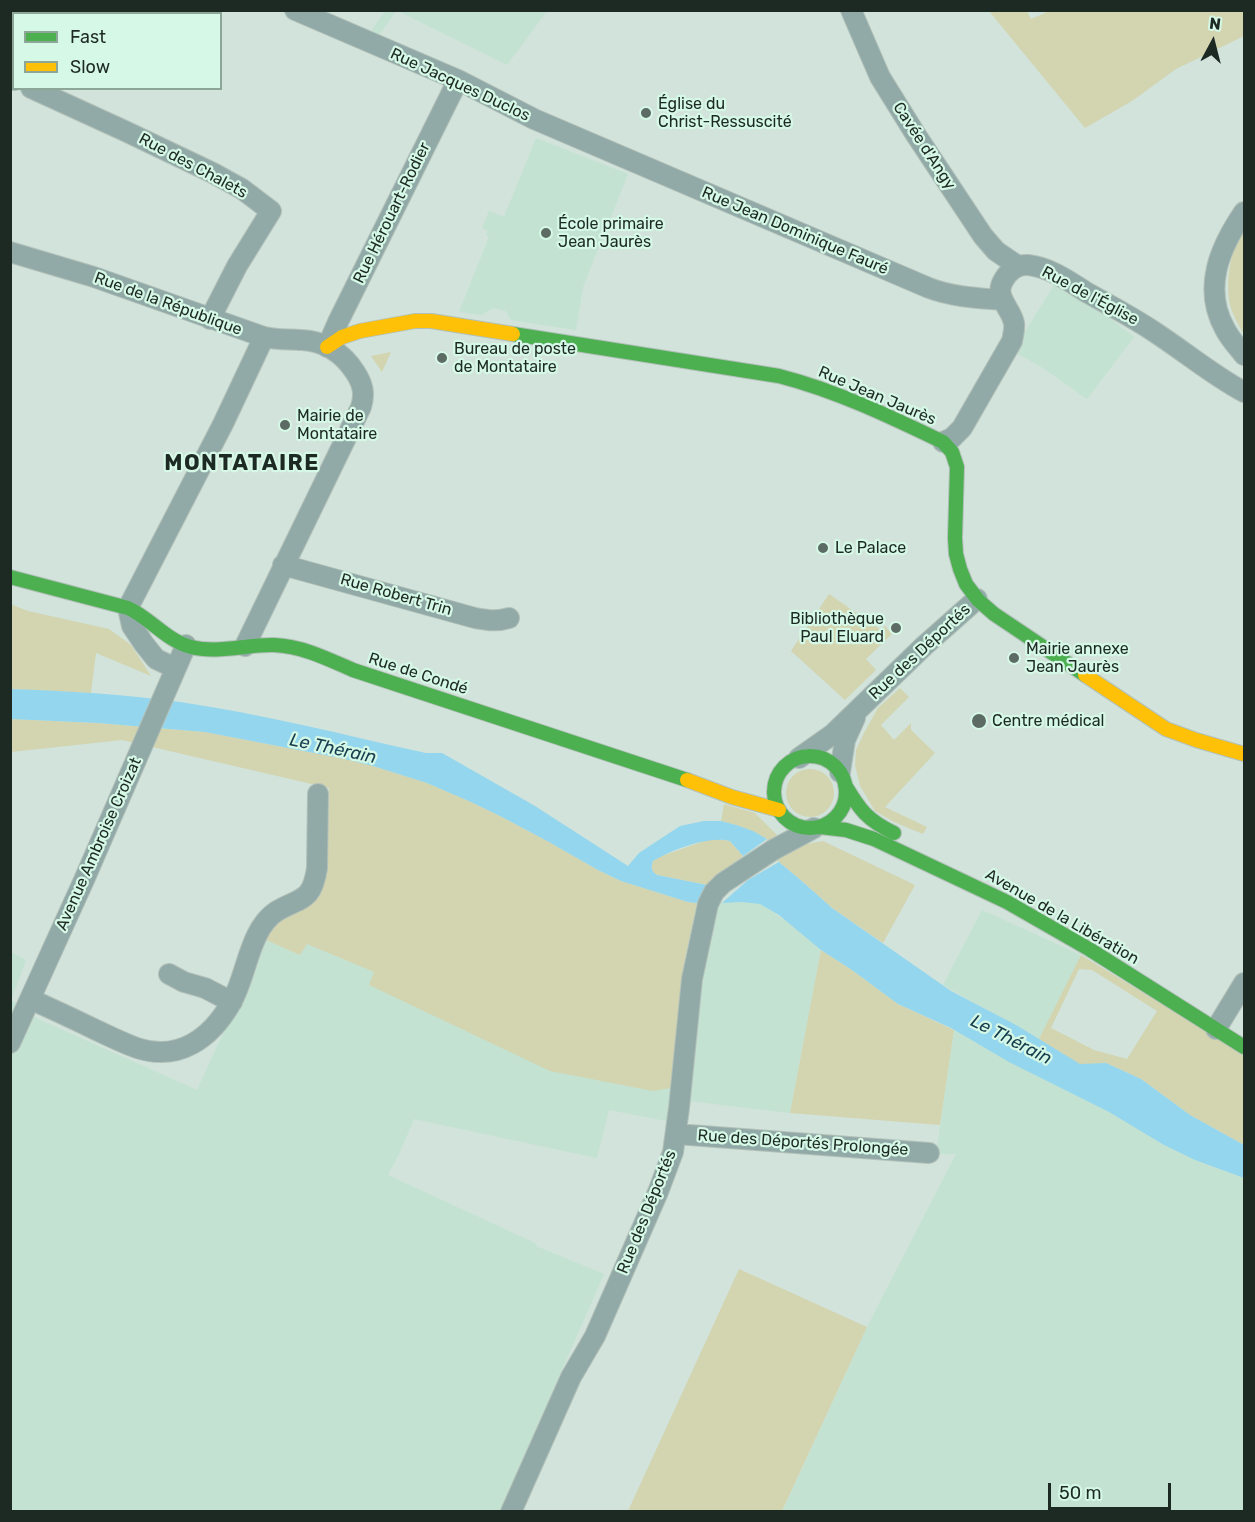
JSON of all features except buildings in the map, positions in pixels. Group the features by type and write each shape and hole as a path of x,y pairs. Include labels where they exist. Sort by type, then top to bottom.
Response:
{"main road":[{"name":"Rue Jean Jaurès","path":"327,347 350,334 422,321 608,348 790,379 870,408 943,442 952,451 958,465 954,528 956,555 961,573 977,599 994,614 1155,722 1184,737 1245,754"},
{"name":"Rue de Condé","path":"10,578 128,608 146,617 172,638 186,645 209,649 281,645 299,649 353,670 702,785 732,797 764,804 782,814"},
{"path":"842,779 845,801 841,811 834,819 817,827 798,826 782,814 774,797 776,778 788,763 799,758 814,756 824,759 833,765 842,779 858,807 866,817 903,837"},
{"name":"Rue de Condé","path":"702,785 740,790 756,789 776,778"},
{"name":"Avenue de la Libération","path":"817,827 846,830 865,835 1007,902 1089,950 1223,1020 1245,1047"}],"street":[{"name":"Rue Jacques Duclos","path":"295,10 458,80 528,117 592,145"},
{"name":"Cavée d'Angy","path":"851,10 880,77 916,135 983,236 996,250 1018,266"},
{"name":"Rue Hérouart-Rodier","path":"327,347 458,80"},
{"name":"Rue des Chalets","path":"35,90 222,177 271,211 237,266 210,319"},
{"name":"Rue Jean Dominique Fauré","path":"592,145 940,292 962,297 1002,300"},
{"path":"1245,212 1224,246 1215,283 1216,303 1221,322 1245,355"},
{"name":"Rue de la République","path":"10,252 94,277 264,337 305,340 327,347"},
{"name":"Rue de l'Église","path":"1002,300 1000,294 1002,282 1018,266 1030,266 1048,271 1154,331 1245,392"},
{"path":"943,442 952,438 962,428 1012,341 1013,319 1002,300"},
{"path":"175,668 156,659 144,644 132,626 128,608 223,424 264,337"},
{"path":"245,646 363,401 363,389 357,375 341,354 327,347"},
{"name":"Rue Robert Trin","path":"284,564 475,618 493,621 509,618"},
{"name":"Rue des Déportés","path":"799,758 833,735 924,646 977,599"},
{"name":"Avenue Ambroise Croizat","path":"10,1043 186,645"},
{"name":"Rue des Déportés","path":"842,779 845,740 862,706"},
{"path":"30,999 137,1048 164,1052 182,1049 200,1040 214,1028 232,1002 256,935 262,926 275,912 306,897 313,883 317,868 318,794"},
{"path":"773,850 782,840 786,827 782,814"},
{"name":"Rue des Déportés","path":"511,1512 571,1377 595,1336 667,1171 676,1134 692,979 707,908 711,899 719,886 745,867 817,827"},
{"path":"169,974 184,982 205,988 232,1002"},
{"path":"1223,1020 1245,983"},
{"name":"Rue des Déportés Prolongée","path":"676,1134 929,1153"}],"shaded area":[{"path":"1052,10 1244,11 1244,36 1176,69 1132,101 1085,128 989,11 1027,11 1031,19"},
{"path":"385,11 396,11 377,38 369,34"},
{"path":"398,11 547,11 507,65"},
{"name":"École primaire Jean Jaurès","path":"536,138 628,174 583,287 576,330 511,320 506,311 493,308 481,315 459,312 489,237 486,235 488,231 482,228 489,211 504,217"},
{"path":"1244,227 1244,335 1231,309 1228,286 1233,254"},
{"path":"1054,285 1111,319 1134,337 1087,399 1043,368 1013,351"},
{"path":"391,352 382,372 371,356"},
{"path":"829,594 881,630 885,626 892,634 866,659 876,670 845,700 791,651"},
{"path":"10,604 28,611 109,629 131,645 151,676 96,653 91,693 11,689"},
{"path":"900,688 909,697 881,725 894,740 911,723 911,730 935,753 885,807 927,827 923,834 875,811 860,786 855,765 856,750 878,708"},
{"path":"10,719 98,723 205,732 373,766 427,783 471,802 621,881 697,903 681,985 671,1088 653,1091 550,1071 369,985 374,972 307,944 300,955 266,940 277,923 308,906 318,893 327,848 329,788 122,740 11,752"},
{"path":"805,769 815,769 827,776 834,788 834,798 827,810 815,817 805,817 790,806 786,798 786,788 797,773"},
{"path":"724,804 755,813 790,851 823,841 915,885 883,943 832,908 779,862 767,839 752,831 721,821"},
{"path":"713,839 730,841 743,856 707,885 657,875 653,870 653,861 659,857"},
{"path":"697,903 760,903 796,928 821,950 790,1113 680,1100 677,1123 609,1110 597,1158 414,1119 388,1175 537,1244 536,1246 604,1274 500,1511 11,1512 11,1000 38,1019 197,1090 266,940 300,955 307,944 374,972 370,985 671,1088 681,985"},
{"path":"982,910 1081,955 1025,1069 1109,1112 1164,1145 1195,1160 1244,1178 1244,1511 782,1512 867,1327 956,1154 936,1154 954,1030 1009,1061 1023,1030 943,985"},
{"path":"821,950 898,1004 954,1030 940,1125 790,1113"},
{"path":"11,952 26,960 11,1000"},
{"path":"1081,955 1244,1054 1244,1145 1190,1115 1141,1079 1106,1063 1080,1065 1039,1039","holes":["1079,969 1092,970 1157,1011 1127,1059 1094,1050 1051,1028"]},
{"path":"739,1269 867,1327 782,1511 628,1511"}],"water":[{"name":"Le Thérain","path":"10,689 95,693 180,702 273,719 426,753 442,753 535,806 628,866 639,853 680,826 704,821 721,821 736,825 767,839 743,856 730,841 712,840 680,848 653,861 652,869 657,875 707,885 697,903 688,902 621,881 471,802 427,783 373,766 205,732 98,723 11,719"},
{"name":"Le Thérain","path":"779,862 832,908 951,991 1016,1025 1080,1064 1106,1063 1141,1079 1190,1115 1244,1145 1244,1178 1195,1160 1164,1145 1109,1112 1009,1062 951,1028 898,1004 821,950 779,915 760,904 722,903 748,880"}],"traffic: fast":[{"path":"513,334 779,376 842,397 943,442 952,452 957,467 956,554 966,584 978,600 994,614 1085,675"},
{"path":"10,577 128,608 174,640 191,647 212,650 274,645 305,650 353,670 687,780"},
{"path":"810,756 830,762 840,772 846,792 840,812 830,822 810,828 790,822 780,812 774,792 780,772 790,762 810,756"},
{"path":"845,785 865,814 894,833"},
{"path":"820,827 846,830 874,839 1007,902 1089,949 1244,1047"}],"traffic: slow":[{"path":"327,347 342,337 360,331 415,321 431,321 513,334"},
{"path":"1085,675 1166,729 1244,754"},
{"path":"687,780 732,797 779,810"}],"place":[{"name":"Église du Christ-Ressuscité","path":"646,113"},
{"name":"École primaire Jean Jaurès","path":"546,233"},
{"name":"Bureau de poste de Montataire","path":"442,358"},
{"name":"Mairie de Montataire","path":"285,425"},
{"name":"Le Palace","path":"823,548"},
{"name":"Bibliothèque Paul Eluard","path":"896,628"},
{"name":"Mairie annexe Jean Jaurès","path":"1014,658"},
{"name":"Centre médical","path":"979,721"}],"district":[{"name":"MONTATAIRE","path":"242,464"}]}
